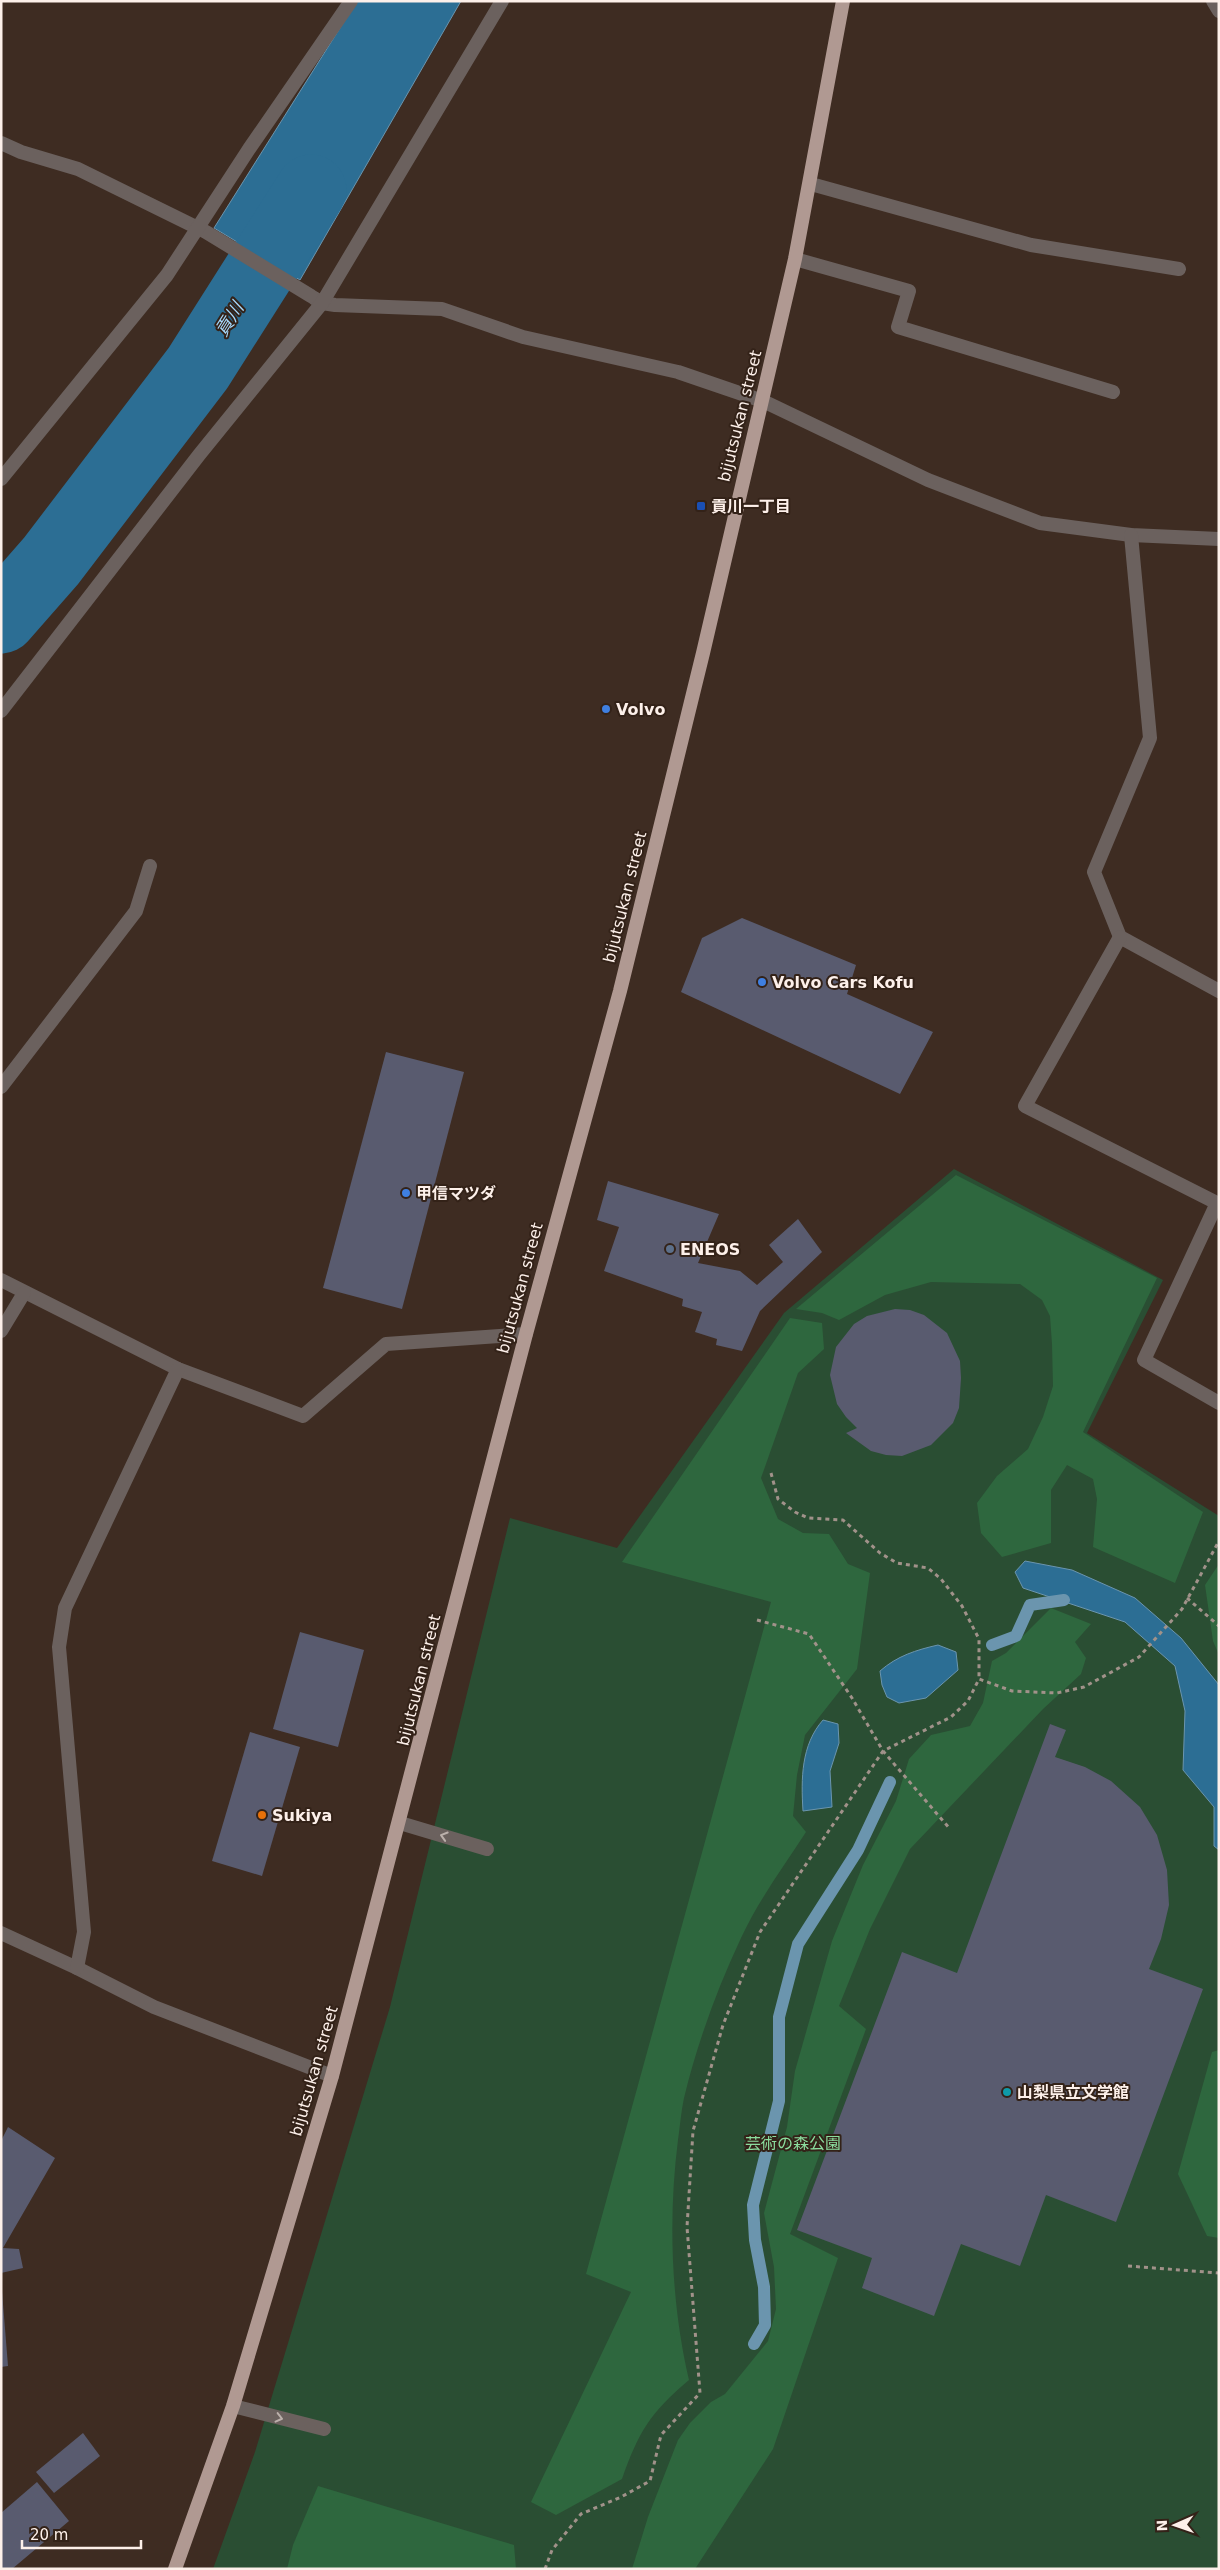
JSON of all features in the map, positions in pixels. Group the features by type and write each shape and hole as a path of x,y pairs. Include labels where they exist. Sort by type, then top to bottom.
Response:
{"highway":[{"name":"bijutsukan street","path":"175,2569 233,2406 332,2076 400,1823 526,1334 620,991 763,401 795,259 811,184 843,1"}],"street":[{"path":"1,479 202,230 249,149 351,1"},
{"path":"1,711 316,300 502,1"},
{"path":"1213,1 1219,11"},
{"path":"1,143 21,152 78,169 202,230 316,300 442,309 523,337 678,372 763,401 928,480 1040,523 1131,535 1219,539"},
{"path":"811,184 1031,245 1179,269"},
{"path":"795,259 909,291 898,327 1112,392"},
{"path":"1131,535 1150,738 1094,872 1120,937 1219,991"},
{"path":"1,1087 136,911 150,866"},
{"path":"1120,937 1025,1106 1217,1203 1144,1360 1219,1403"},
{"path":"1,1280 178,1369 304,1416 386,1344 526,1334"},
{"path":"1,1331 24,1293"},
{"path":"77,1968 84,1932 59,1647 65,1608 178,1369"},
{"path":"400,1823 487,1849"},
{"path":"1,1933 77,1968 154,2007 332,2076"},
{"path":"233,2406 324,2429"}],"path":[{"path":"545,2569 552,2550 582,2514 621,2497 650,2481 662,2435 700,2393 687,2227 692,2130 723,2025 760,1932 883,1751 951,1717 968,1701 979,1679 979,1639 962,1606 941,1579 928,1568 897,1562 880,1553 843,1520 808,1518 795,1512 778,1499 771,1474"},
{"path":"979,1679 1012,1691 1057,1693 1084,1687 1140,1657 1182,1609 1219,1541"},
{"path":"1187,1598 1219,1626"},
{"path":"758,1620 809,1634 852,1698 883,1751 950,1829"},
{"path":"1128,2266 1219,2273"}],"green space":[{"name":"芸術の森公園","path":"954,1169 1163,1280 1087,1433 1219,1516 1219,2569 213,2569 255,2452 390,2007 510,1518 617,1548 784,1313"},
{"path":"956,1175 1157,1278 1083,1432 1203,1512 1175,1583 1093,1547 1097,1499 1093,1479 1067,1465 1051,1490 1051,1543 1002,1557 981,1533 977,1503 997,1476 1028,1449 1043,1417 1053,1386 1050,1316 1042,1300 1020,1284 931,1282 885,1295 839,1320 822,1313 796,1309"},
{"path":"790,1318 822,1323 824,1349 798,1373 761,1478 778,1519 803,1533 829,1534 848,1564 870,1573 857,1669 805,1735 797,1775 793,1816 806,1832 763,1897 741,1938 708,2017 684,2098 675,2170 672,2230 678,2321 689,2380 664,2403 647,2424 634,2448 622,2479 556,2515 531,2502 631,2292 586,2274 771,1602 622,1562"},
{"path":"1219,1564 1219,1655 1213,1641 1205,1585"},
{"path":"1051,1608 1091,1624 1075,1642 1086,1658 1081,1674 1043,1709 910,1849 870,1929 839,2006 866,2029 790,2234 838,2258 773,2449 695,2569 632,2569 648,2517 678,2440 690,2423 711,2402 725,2394 768,2341 776,2309 774,2267 764,2213 787,2127 795,2071 832,1941 863,1865 896,1801 909,1759 931,1735 970,1726 983,1703 992,1661 1006,1653"},
{"path":"1219,2050 1219,2238 1207,2236 1178,2174 1212,2052"},
{"path":"318,2486 514,2545 516,2569 287,2569 293,2545"}],"water":[{"path":"357,1 461,1 300,280 214,228"},
{"path":"1025,1561 1072,1570 1135,1598 1181,1638 1219,1685 1219,1850 1214,1846 1214,1807 1183,1770 1185,1711 1175,1666 1125,1622 1023,1588 1015,1572"},
{"path":"938,1645 956,1652 958,1670 926,1698 899,1703 887,1697 882,1685 880,1671 893,1661 907,1654"},
{"path":"823,1720 838,1724 839,1743 830,1771 832,1807 803,1811 802,1787 806,1751 810,1740"}],"building":[{"path":"742,918 856,965 847,994 933,1032 900,1094 681,992 702,938"},
{"path":"386,1052 464,1072 402,1309 323,1288"},
{"path":"608,1181 719,1214 698,1263 740,1271 757,1285 783,1262 769,1245 798,1219 822,1252 760,1311 742,1351 716,1345 717,1339 695,1332 702,1312 682,1306 683,1299 604,1271 619,1227 597,1220"},
{"path":"895,1309 910,1310 924,1315 947,1333 960,1361 961,1378 959,1408 953,1423 931,1445 902,1456 886,1455 871,1451 846,1433 857,1428 837,1404 830,1375 836,1347 854,1324 867,1316"},
{"path":"300,1632 364,1650 338,1747 273,1729"},
{"name":"山梨県立文学館","path":"1050,1724 1066,1730 1055,1757 1085,1767 1111,1781 1140,1807 1157,1835 1167,1870 1169,1905 1161,1939 1149,1969 1203,1989 1116,2222 1046,2195 1020,2266 961,2244 934,2316 862,2288 872,2258 797,2230 902,1952 957,1973"},
{"path":"250,1732 300,1747 262,1876 212,1861"},
{"path":"8,2127 55,2158 3,2248 19,2249 23,2268 1,2273 1,2141"},
{"path":"1,2279 8,2366 1,2367"},
{"path":"83,2433 100,2456 54,2493 36,2472"},
{"path":"37,2482 69,2521 12,2569 1,2569 1,2513"}],"waterway":[{"name":"貢川","path":"1,618 51,561 198,368 311,190"},
{"path":"992,1645 1016,1636 1030,1605 1064,1600"},
{"path":"754,2344 765,2325 764,2287 755,2240 753,2205 779,2101 779,2017 798,1944 858,1850 890,1782"}],"place":[{"name":"貢川一丁目","path":"701,506"},
{"name":"Volvo","path":"606,709"},
{"name":"Volvo Cars Kofu","path":"762,982"},
{"name":"甲信マツダ","path":"406,1193"},
{"name":"ENEOS","path":"670,1249"},
{"name":"Sukiya","path":"262,1815"},
{"name":"山梨県立文学館","path":"1007,2092"}]}
